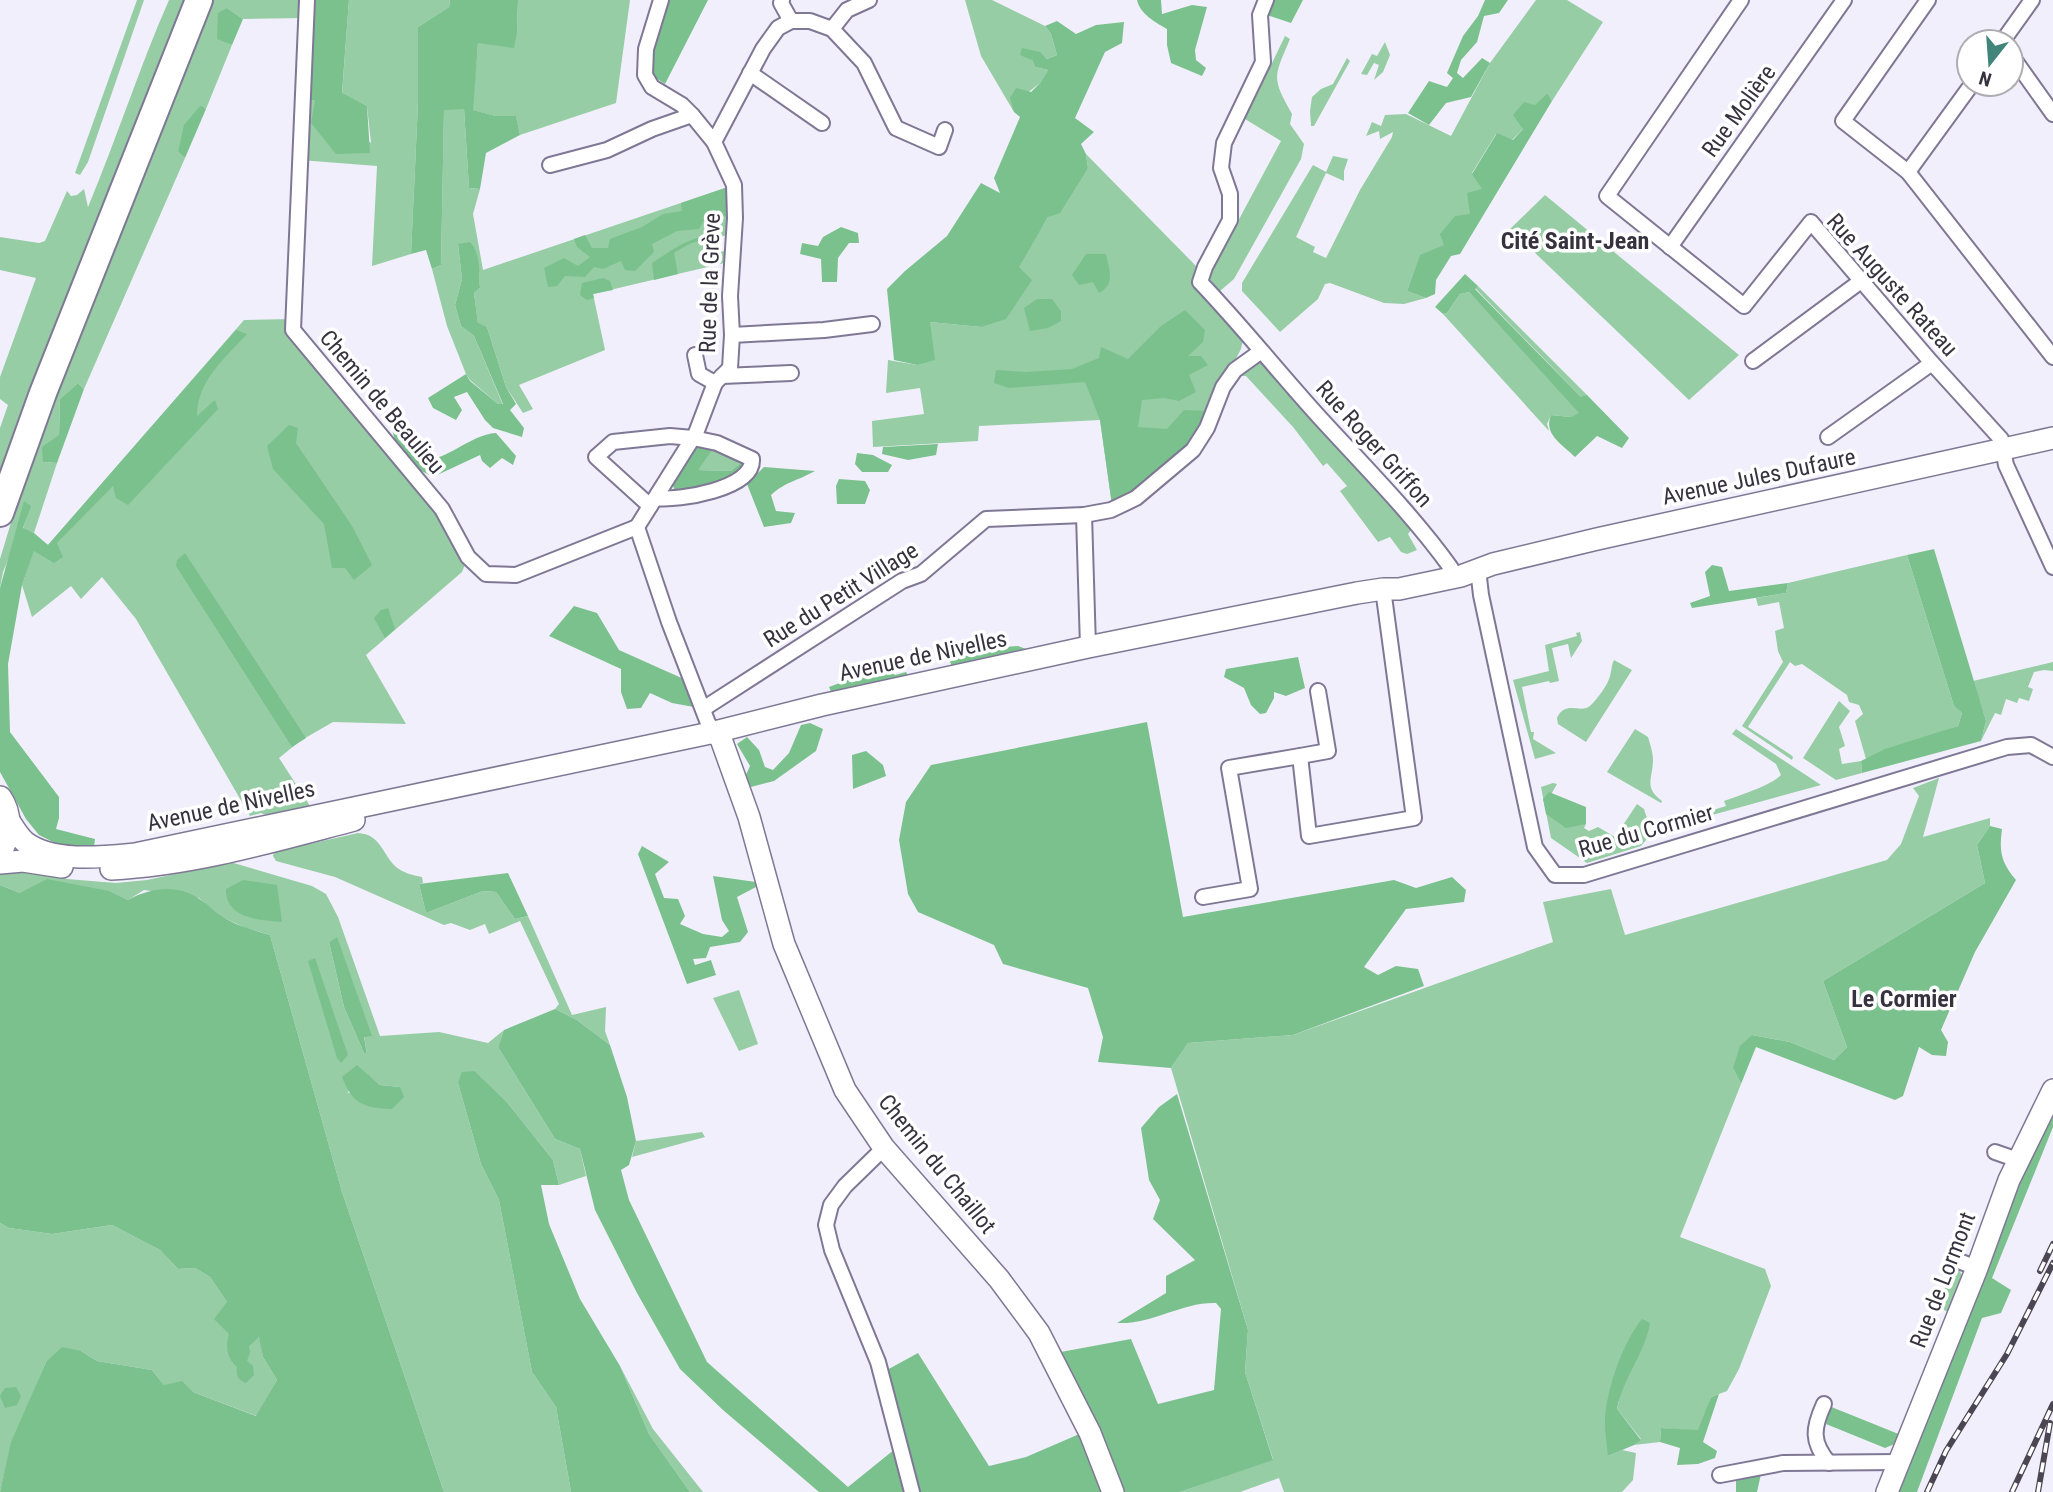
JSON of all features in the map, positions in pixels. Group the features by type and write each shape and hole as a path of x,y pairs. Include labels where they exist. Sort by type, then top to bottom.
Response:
{"highway":[{"path":"0,513 43,393 200,0"}],"main road":[{"name":"Avenue Jules Dufaure","path":"1478,569 1597,539 2053,438"},
{"name":"Avenue de Nivelles","path":"1383,589 1395,580 1451,568 1463,566 1478,569"},
{"name":"Avenue de Nivelles","path":"4,809 25,842 43,850 70,856 135,854 394,797 476,783 715,732 822,705 1088,647 1383,589 1399,589 1461,576 1478,569"},
{"name":"Chemin du Chaillot","path":"715,732 721,739 749,817 784,944 845,1090 884,1148 999,1279 1039,1333 1090,1433 1113,1492"},
{"name":"Avenue de Nivelles","path":"0,863 23,861 100,870 146,867 255,846 399,808 476,783"},
{"path":"0,850 8,832 4,809"},
{"name":"Rue de Lormont","path":"1887,1492 2009,1181 2053,1090"}],"street":[{"name":"Chemin de Beaulieu","path":"307,0 293,330 442,509 468,557 486,574 516,575 637,527"},
{"name":"Rue de la Grève","path":"637,527 693,438 719,379 730,368 732,335 730,296 736,218 734,185 714,142 682,105 652,87 645,75 646,49 661,0"},
{"path":"782,0 781,3 792,21"},
{"path":"832,29 847,10 869,0"},
{"name":"Rue Roger Griffon","path":"1266,0 1260,15 1263,62 1224,143 1221,168 1230,194 1230,220 1200,282 1440,552 1451,568"},
{"name":"Rue Auguste Rateau","path":"1741,0 1606,196 1744,306 1811,222 2001,439 2006,465 2053,567"},
{"name":"Rue Molière","path":"1670,247 1844,0"},
{"path":"1928,0 1843,121 1908,172 2053,356"},
{"path":"2012,28 2032,0"},
{"path":"714,142 763,49 778,29 792,21 810,21 832,29 864,63 896,128 939,147 945,130"},
{"path":"750,73 822,123"},
{"path":"2025,75 2053,114"},
{"path":"1908,172 1962,98"},
{"path":"550,165 607,150 652,129 692,115"},
{"path":"1753,361 1861,281"},
{"path":"732,335 824,330 872,324"},
{"name":"Rue du Petit Village","path":"703,709 902,581 921,575 986,519 1084,515 1111,510 1136,498 1193,450 1207,428 1229,378 1235,370 1260,352"},
{"path":"695,355 699,374 719,379 791,373"},
{"path":"1828,437 1932,363"},
{"path":"670,436 693,438 745,454 752,459 753,464 738,481 684,498 653,502 596,457 613,442 670,436"},
{"path":"1084,515 1088,647"},
{"path":"637,527 669,622 710,726 715,732"},
{"name":"Rue du Cormier","path":"1478,569 1481,595 1535,848 1555,875 1584,876 2007,747 2031,745 2053,757"},
{"path":"1300,756 1309,836 1414,818 1383,589"},
{"path":"1203,897 1250,889 1229,768 1328,751 1318,691"},
{"path":"884,1148 845,1186 831,1205 827,1225 832,1250 878,1362 912,1492"},
{"path":"1995,1152 2018,1160"},
{"path":"1956,1260 1977,1268"},
{"path":"1818,1402 1817,1448 1829,1463"},
{"path":"1720,1475 1783,1463 1899,1462"}],"green space":[{"path":"137,0 144,0 88,162 80,175 75,173"},
{"path":"169,0 190,0 0,479 0,428 8,405 0,399 0,377 36,278 0,270 0,237 39,243 45,241 67,191 71,196 84,189 88,207"},
{"path":"213,0 307,0 306,18 243,19 227,8 217,38 232,45 206,109 201,105 178,152 185,158 84,389 78,383 60,399 59,435 43,462 57,463 34,533 23,529 30,506 3,572 0,588 0,559 35,443"},
{"path":"308,0 349,0 342,93 367,106 370,153 336,154 311,123 315,101 303,98"},
{"path":"349,0 450,0 449,7 418,27 418,103 411,254 372,266 377,166 300,160 303,98 315,101 371,143 367,106 342,94"},
{"path":"450,0 518,0 514,48 478,43 473,110 496,116 516,116 520,135 486,153 480,189 469,188 464,109 444,110 441,265 432,269 426,250 411,254 418,103 418,27 449,7"},
{"path":"518,0 630,0 616,103 520,135 516,117 496,116 472,110 478,43 517,32"},
{"path":"668,0 708,0 665,84 653,76 650,63"},
{"path":"965,0 992,0 1045,26 1051,34 1057,55 1047,59 1040,53 1022,49 1035,67 1048,70 1040,83 1013,104 1014,112 981,56"},
{"path":"1137,0 1161,0 1162,14 1192,5 1207,7 1195,50 1196,60 1206,68 1202,76 1171,63 1167,29 1145,13"},
{"path":"1272,0 1303,0 1291,23 1267,15"},
{"path":"1485,0 1508,0 1499,13 1484,16 1477,42 1461,60 1457,73 1463,78 1482,58 1490,63 1471,97 1446,103 1429,125 1408,113 1429,81 1447,87 1453,78 1447,73 1463,36 1478,16"},
{"path":"1536,0 1567,0 1603,22 1552,101 1548,93 1512,140 1496,134 1472,173 1483,190 1470,214 1445,245 1420,256 1407,291 1426,298 1404,304 1384,303 1330,283 1325,284 1318,299 1280,332 1242,291 1242,283 1313,165 1326,172 1333,156 1348,159 1344,181 1326,173 1296,237 1315,247 1313,252 1326,258 1360,190 1392,137 1393,132 1380,139 1379,131 1366,136 1372,122 1381,126 1385,115 1406,114 1451,136 1490,63"},
{"path":"227,8 243,19 232,45 217,39 218,13"},
{"path":"1057,21 1076,34 1096,25 1124,22 1122,43 1105,52 1075,118 1094,132 1081,144 1088,168 1060,213 1048,217 1019,267 1032,280 1006,319 981,327 930,322 935,360 917,365 894,360 887,289 947,236 981,183 1000,193 994,178 1020,117 1014,112 1010,98 1016,88 1031,92 1048,70 1035,67 1032,60 1020,55 1022,48 1040,52 1047,59 1057,55 1051,34 1045,26"},
{"path":"1285,36 1290,39 1277,77 1292,114 1290,124 1304,144 1301,159 1234,279 1220,291 1208,277 1281,141 1245,119"},
{"path":"1385,42 1390,55 1383,72 1374,80 1379,65 1374,63 1367,75 1361,74 1372,54 1377,56"},
{"path":"1347,58 1350,61 1314,126 1311,126 1312,97 1333,84"},
{"path":"1548,93 1552,101 1460,254 1451,256 1436,280 1435,294 1426,298 1407,291 1420,255 1444,245 1440,234 1455,216 1470,214 1467,193 1482,189 1472,174 1497,133 1513,140 1523,129 1513,115 1524,102 1535,105"},
{"path":"201,105 206,109 185,158 178,152 184,125"},
{"path":"444,109 464,109 469,188 480,189 473,214 483,270 734,185 730,234 714,239 719,251 733,252 733,261 593,294 605,350 519,385 533,409 523,413 506,387 487,327 478,324 474,293 480,288 479,269 458,244 462,279 455,305 461,326 474,336 503,405 498,404 466,374 447,326 432,269 441,265"},
{"path":"1086,154 1195,265 1243,340 1241,349 1199,430 1112,505 1100,420 979,426 978,441 873,447 872,421 924,414 920,388 886,393 888,360 917,365 930,322 981,327 1048,217 1088,168"},
{"path":"728,187 732,217 706,216 699,229 677,231 652,244 654,252 635,271 625,270 621,261 603,269 594,267 585,277 565,276 557,286 548,287 544,268 564,258 578,266 590,257 577,247 574,239 585,235 592,248 608,248 610,239 642,227 663,214 682,211 681,203"},
{"path":"1545,195 1739,355 1689,400 1510,229"},
{"path":"841,227 858,233 859,243 849,243 838,258 837,282 822,282 821,259 800,254 802,243 818,246 823,237"},
{"path":"715,234 714,239 693,243 674,253 678,274 654,280 652,263 690,241"},
{"path":"470,242 479,264 480,288 474,293 478,323 487,327 506,387 516,404 510,410 524,428 522,437 493,428 467,392 454,397 462,410 456,420 433,408 428,398 466,374 470,381 498,404 503,404 474,336 461,326 455,305 462,279 458,244"},
{"path":"1086,254 1106,254 1109,281 1099,293 1093,282 1079,285 1072,275"},
{"path":"1465,274 1478,286 1475,289 1581,397 1587,395 1629,438 1622,448 1597,436 1575,457 1555,438 1549,422 1551,415 1571,417 1579,413 1469,292 1460,294 1447,313 1443,314 1435,307"},
{"path":"603,278 610,281 613,290 593,294 594,298 587,300 580,295 582,283"},
{"path":"1478,286 1587,395 1582,398 1475,288"},
{"path":"1469,292 1580,414 1571,417 1551,415 1547,424 1549,431 1443,314 1447,313 1460,294"},
{"path":"1037,299 1052,299 1061,311 1061,321 1048,328 1030,331 1024,308"},
{"path":"1185,310 1205,330 1203,342 1188,356 1201,356 1208,365 1189,375 1196,392 1179,401 1164,398 1142,400 1138,427 1167,429 1184,410 1209,411 1190,443 1169,467 1112,505 1100,420 1085,382 1009,388 994,383 996,370 1026,372 1072,369 1099,358 1101,347 1128,359 1161,326"},
{"path":"293,319 442,509 468,557 462,572 366,655 406,724 333,722 300,741 279,758 312,809 275,819 261,813 250,816 136,619 102,577 81,599 71,586 32,617 22,585 38,538 48,545 244,320"},
{"path":"236,330 247,334 207,381 198,403 197,416 215,400 218,409 128,505 116,498 113,486 57,543 63,557 54,563 34,551 22,585 8,664 10,732 59,797 56,829 95,839 94,847 61,846 39,835 26,819 0,772 0,588 24,501 31,506 23,528 48,545"},
{"path":"1255,359 1263,360 1367,473 1401,519 1412,529 1408,534 1417,550 1407,554 1401,552 1390,537 1378,542 1340,491 1347,486 1327,463 1323,466 1293,427 1246,376 1238,376"},
{"path":"78,383 84,389 57,463 43,462 42,447 59,435 60,399"},
{"path":"289,425 298,428 296,443 352,526 372,565 354,580 345,568 332,568 324,524 273,469 267,446"},
{"path":"392,430 416,437 415,452 419,460 439,457 476,438 496,433 516,456 513,465 502,458 490,468 480,455 433,477 406,459"},
{"path":"680,443 717,443 698,470 731,471 745,459 747,463 738,481 678,499 666,467"},
{"path":"938,444 936,455 908,460 882,454 883,447"},
{"path":"715,445 745,459 731,471 697,470"},
{"path":"857,453 873,455 892,465 888,472 862,472 855,464"},
{"path":"764,467 815,471 786,484 771,495 776,511 795,513 791,523 764,527 747,484"},
{"path":"839,479 865,481 870,490 865,504 837,504 836,486"},
{"path":"1934,549 1986,721 1981,741 1862,773 1861,761 1885,749 1958,726 1962,713 1954,706 1907,555"},
{"path":"185,553 306,738 292,747 176,566 177,560"},
{"path":"1907,555 1954,706 1962,713 1958,726 1866,759 1855,721 1863,714 1859,705 1849,702 1847,695 1802,664 1795,666 1790,662 1748,727 1791,755 1792,760 1742,726 1783,662 1775,631 1784,628 1779,602 1758,606 1756,598 1786,593 1788,583"},
{"path":"1712,565 1722,567 1729,591 1788,583 1786,593 1692,608 1690,603 1710,596 1705,572"},
{"path":"574,606 597,613 619,650 686,680 694,707 672,703 650,693 641,708 627,709 621,692 621,669 549,636"},
{"path":"388,608 395,629 385,638 374,618 381,610"},
{"path":"1580,632 1582,641 1571,658 1568,644 1552,648 1559,681 1522,687 1531,732 1534,732 1533,739 1556,753 1535,759 1513,680 1549,671 1545,645 1577,636 1576,633"},
{"path":"952,646 977,649 1018,646 1026,649 1024,655 952,667 947,653"},
{"path":"1298,657 1305,688 1286,696 1274,692 1274,698 1266,713 1260,714 1251,705 1244,688 1224,677 1226,669"},
{"path":"1614,660 1632,670 1586,742 1558,724 1557,718 1565,709 1583,709 1591,705 1607,683"},
{"path":"873,662 895,675 906,672 911,680 833,696 829,687 869,672"},
{"path":"2053,662 2053,671 2034,672 2028,687 2033,689 2029,701 2019,698 2017,703 2006,699 2001,715 1995,713 1981,741 1986,721 1973,681"},
{"path":"1839,701 1850,711 1839,727 1845,746 1839,749 1842,764 1861,761 1862,773 1836,780 1803,758"},
{"path":"1147,722 1183,917 1394,880 1416,888 1452,877 1466,890 1464,902 1406,909 1364,967 1378,975 1396,966 1418,969 1424,986 1293,1035 1188,1043 1171,1068 1098,1062 1103,1037 1088,988 1003,964 994,945 918,912 908,894 899,840 906,802 931,765"},
{"path":"810,723 823,729 816,751 774,781 747,788 743,781 750,766 737,744 747,737 759,750 765,767 773,770 789,753 801,725"},
{"path":"1635,729 1648,737 1653,757 1650,782 1661,803 1607,772"},
{"path":"1736,729 1821,785 1694,820 1694,816 1726,806 1724,801 1763,786 1781,775 1776,764 1732,734"},
{"path":"866,751 883,765 886,776 853,789 852,755"},
{"path":"1939,778 1923,837 1990,818 1990,826 1977,845 1985,883 1823,981 1847,1047 1834,1060 1790,1042 1752,1035 1733,1068 1741,1084 1680,1237 1765,1269 1771,1286 1739,1369 1727,1391 1711,1397 1699,1431 1661,1428 1660,1442 1634,1445 1641,1439 1617,1409 1620,1396 1612,1381 1608,1456 1622,1450 1636,1453 1633,1480 1622,1492 1284,1492 1279,1478 1240,1492 1180,1492 1273,1459 1245,1372 1248,1330 1171,1068 1188,1043 1293,1035 1553,942 1543,902 1611,889 1625,935 1887,860 1901,844 1919,796 1913,788"},
{"path":"1557,784 1549,798 1586,824 1584,828 1589,831 1598,827 1615,837 1637,804 1644,809 1652,833 1641,846 1587,863 1551,838 1541,787"},
{"path":"1549,792 1586,807 1586,824 1566,828 1546,814 1543,799"},
{"path":"1990,826 2002,829 2002,856 2016,880 1975,952 1941,1030 1948,1042 1946,1056 1932,1055 1919,1047 1903,1096 1895,1100 1756,1047 1741,1084 1733,1068 1740,1046 1752,1035 1790,1042 1834,1060 1847,1047 1823,981 1985,883 1977,845"},
{"path":"358,833 376,840 398,868 422,877 423,883 419,884 426,913 483,891 496,892 515,919 528,916 572,1015 606,1007 605,1031 610,1045 577,1020 555,1009 559,1004 520,921 489,934 485,924 470,930 451,923 444,925 335,877 276,861 273,856 274,852"},
{"path":"642,846 669,862 655,874 664,898 678,899 685,916 680,924 703,934 722,937 729,931 722,920 713,876 756,882 756,887 737,897 748,932 740,942 710,947 706,958 693,959 695,965 711,960 716,975 687,984 638,854"},
{"path":"230,862 312,886 326,894 338,917 380,1036 439,1032 488,1043 504,1030 498,1047 555,1139 580,1149 586,1176 559,1185 553,1160 506,1101 475,1071 458,1083 481,1164 499,1200 532,1372 556,1407 571,1492 444,1492 342,1192 270,935 222,917 199,898 144,890 128,900 108,891 20,893 0,885 0,869 36,871 67,879 116,883 147,880","holes":["336,938 371,1036 364,1036 367,1054 364,1053 344,1007 329,942","357,1066 380,1085 400,1087 348,1093"]},
{"path":"508,873 528,916 515,919 496,892 483,891 426,913 419,884"},
{"path":"47,879 109,891 128,900 156,890 183,891 201,900 228,920 270,935 342,1192 444,1492 0,1492 11,1442 46,1362 62,1347 81,1351 97,1361 152,1370 164,1385 182,1381 193,1392 256,1416 277,1380 263,1357 259,1337 249,1346 247,1361 253,1366 254,1375 246,1383 239,1379 237,1367 228,1352 229,1334 214,1319 227,1302 210,1277 195,1268 178,1269 160,1250 112,1225 52,1234 9,1228 0,1223 0,885 20,893"},
{"path":"243,880 277,885 282,922 246,916 231,907 226,889"},
{"path":"337,937 372,1036 364,1037 367,1054 364,1053 344,1007 329,942"},
{"path":"315,958 348,1055 341,1063 337,1058 308,961"},
{"path":"739,990 758,1044 739,1051 713,998"},
{"path":"555,1009 577,1020 610,1045 627,1097 636,1141 629,1165 621,1170 629,1200 707,1362 848,1487 895,1449 885,1371 918,1353 989,1466 1026,1457 1084,1432 1107,1492 819,1492 723,1410 680,1369 637,1293 595,1210 580,1149 555,1139 498,1047 504,1030"},
{"path":"357,1065 380,1085 400,1087 404,1097 392,1109 374,1108 361,1103 351,1094 342,1077"},
{"path":"475,1071 506,1101 553,1160 559,1185 541,1185 549,1224 580,1299 620,1366 649,1434 690,1492 571,1492 556,1407 532,1372 499,1200 481,1164 458,1083 462,1072"},
{"path":"1177,1094 1248,1330 1245,1372 1273,1460 1180,1492 1113,1492 1050,1354 1131,1339 1158,1404 1214,1390 1221,1309 1216,1303 1191,1306 1142,1321 1117,1323 1166,1293 1166,1276 1195,1260 1153,1219 1160,1200 1149,1180 1141,1128 1159,1107"},
{"path":"2053,1113 2053,1127 1992,1278 2011,1290 2001,1313 1982,1318 1917,1492 1897,1492 2018,1183"},
{"path":"702,1132 705,1137 632,1157 636,1141"},
{"path":"0,1223 9,1228 52,1234 112,1225 160,1250 178,1269 195,1268 210,1277 253,1340 260,1337 263,1357 277,1380 257,1416 193,1392 164,1385 152,1370 97,1361 81,1351 46,1362 12,1442 0,1492"},
{"path":"1953,1264 1958,1267 1962,1276 1948,1312 1940,1308 1943,1300 1939,1296 1954,1277 1947,1271"},
{"path":"1642,1319 1650,1323 1647,1334 1617,1409 1641,1440 1608,1456 1605,1423 1608,1397 1622,1354"},
{"path":"620,1366 653,1429 703,1492 690,1492 649,1434"},
{"path":"16,1387 21,1396 17,1405 5,1408 0,1396 5,1388"},
{"path":"1719,1394 1703,1442 1717,1451 1715,1458 1698,1464 1677,1465 1680,1448 1660,1442 1661,1428 1698,1430 1711,1397"},
{"path":"1829,1406 1901,1435 1897,1443 1885,1448 1826,1424"},
{"path":"1761,1474 1757,1492 1736,1492 1736,1481"}],"railway":[{"path":"2040,1271 2053,1244"},
{"path":"1927,1492 1946,1451 2007,1354 2053,1263"},
{"path":"2012,1492 2053,1404"},
{"path":"2038,1492 2050,1423"}],"district":[{"name":"Cité Saint-Jean","path":"1575,241"},
{"name":"Le Cormier","path":"1904,999"}]}
